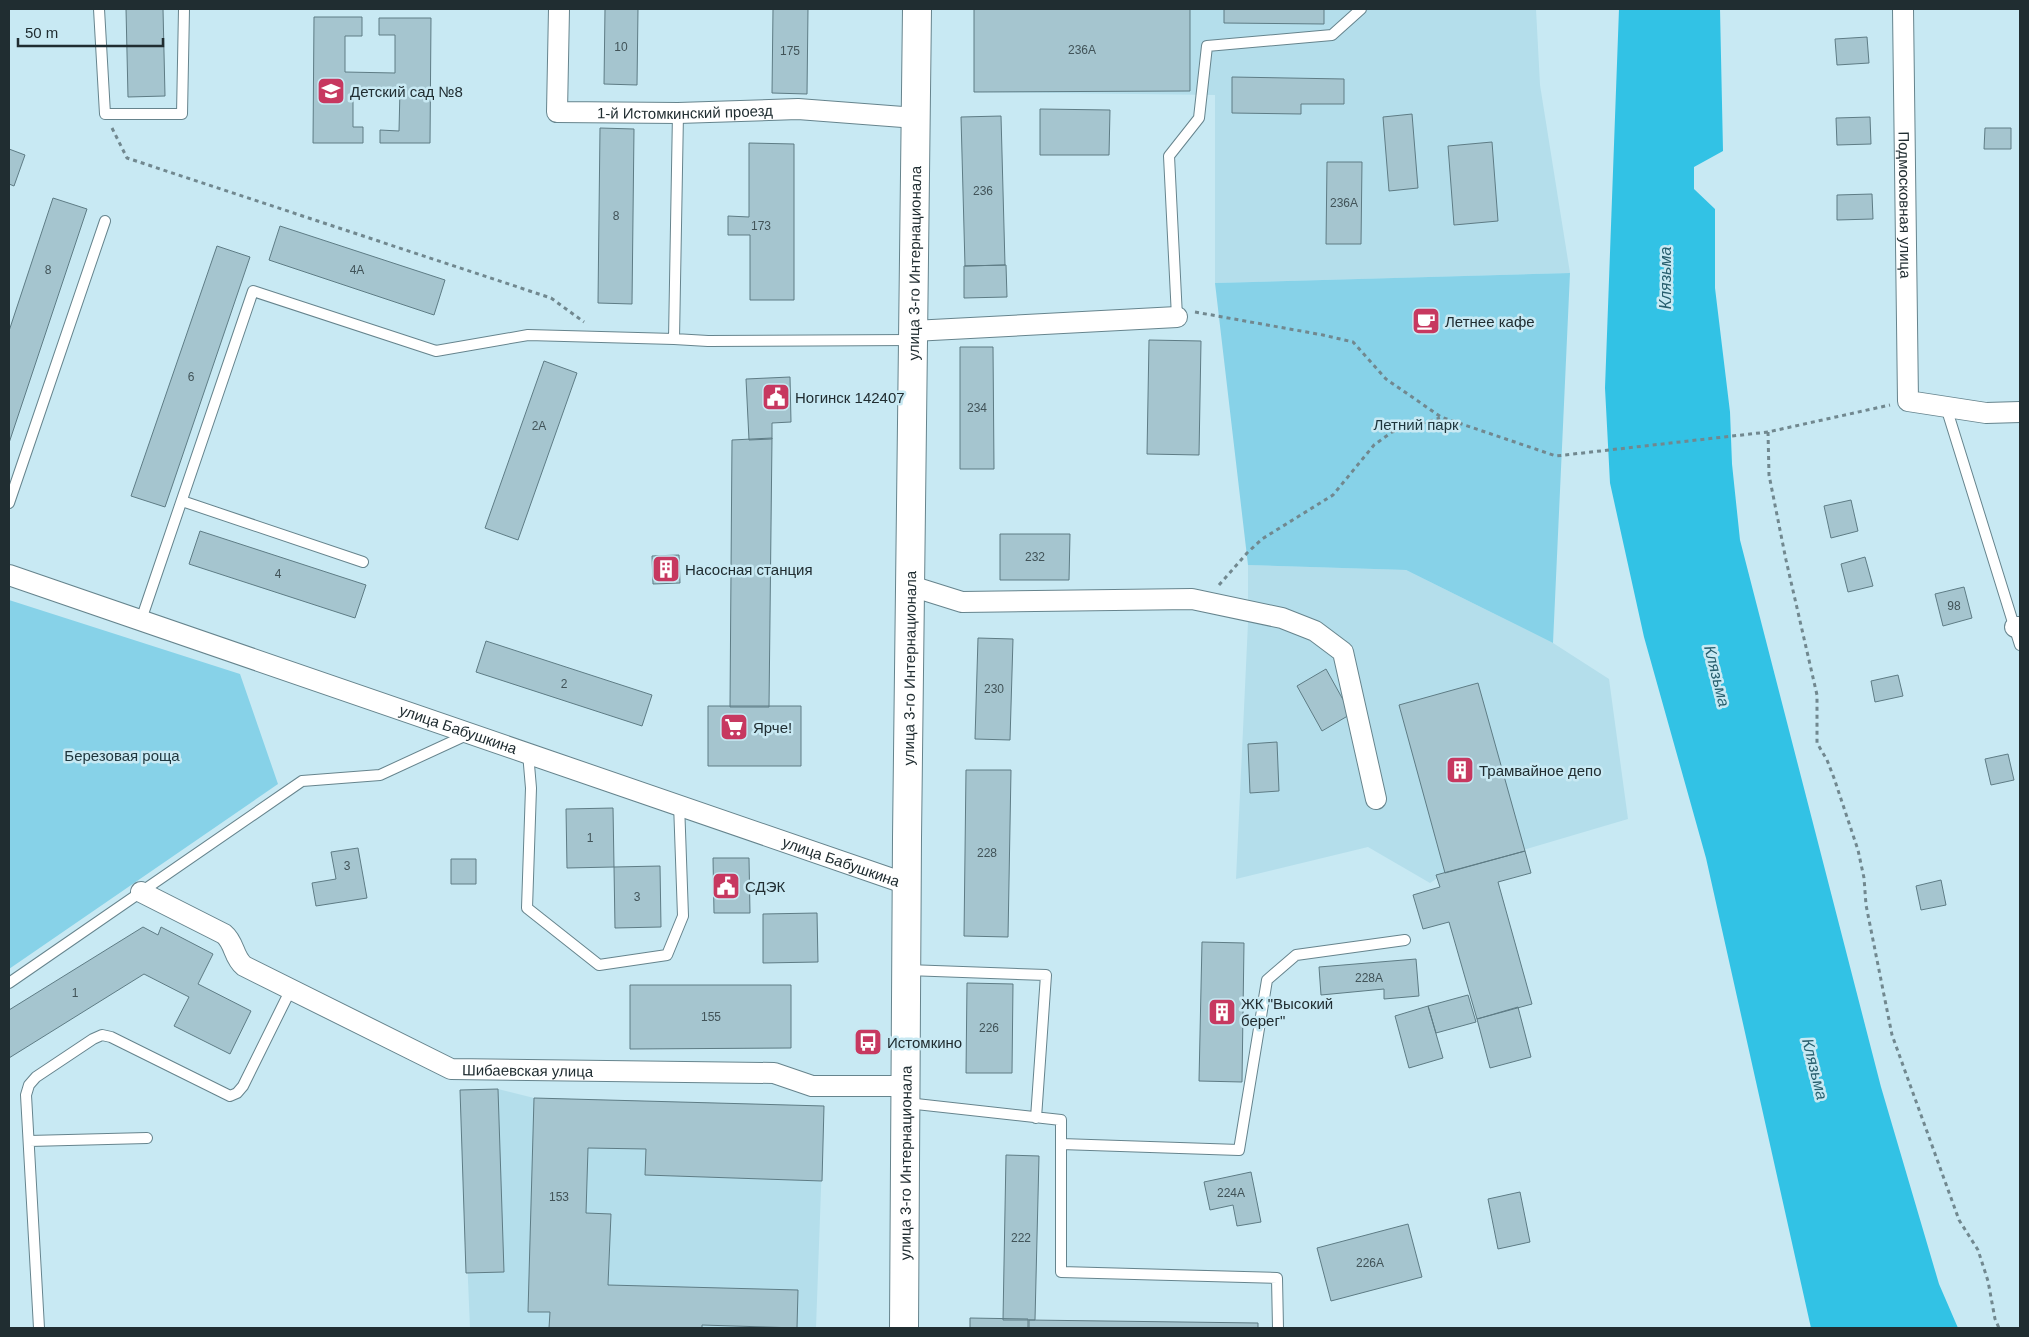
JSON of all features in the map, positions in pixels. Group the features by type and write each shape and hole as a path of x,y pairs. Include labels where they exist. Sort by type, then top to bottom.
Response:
{"main road":[{"name":"улица 3-го Интернационала","path":"904,1328 906,970 917,9"}],"street":[{"name":"1-й Истомкинский проезд","path":"559,9 557,112 678,113 798,109 916,118"},
{"name":"Подмосковная улица","path":"1903,9 1908,401"},
{"path":"913,336 1177,312"},
{"path":"1908,401 1986,413 2020,412"},
{"name":"улица Бабушкина","path":"9,574 528,753 679,803 907,884"},
{"path":"910,586 962,602 1192,599 1282,618 1315,631 1343,652 1376,799"},
{"name":"Шибаевская улица","path":"141,892 224,934 232,943 240,962 451,1070 774,1073 812,1086 906,1095"}],"lane":[{"path":"99,9 105,114 182,114 184,9"},
{"path":"1177,312 1169,156 1199,118 1207,46 1332,35 1361,9"},
{"path":"674,339 678,113"},
{"path":"9,503 105,221"},
{"path":"141,620 253,291 436,351 528,335 708,341 913,336"},
{"path":"1946,407 2019,633"},
{"path":"182,501 363,562"},
{"path":"9,983 302,781 380,775 471,733"},
{"path":"528,753 531,788 527,908 599,965 667,955 683,916 679,803"},
{"path":"1061,1144 1239,1150 1267,980 1296,956 1405,940"},
{"path":"906,970 1046,975 1036,1118"},
{"path":"39,1328 26,1095 29,1086 36,1077 102,1035 111,1037 230,1096 238,1093 292,989"},
{"path":"906,1095 1036,1118 1061,1120 1061,1272 1277,1278 1278,1328"},
{"path":"29,1141 147,1138"}],"path":[{"path":"105,114 127,158 551,298 604,337"},
{"path":"1177,312 1324,334 1353,342 1386,379 1441,417 1556,456 1768,432 1908,401"},
{"path":"1192,599 1216,588 1262,539 1332,495 1374,445 1392,432 1441,417"},
{"path":"1768,432 1769,475 1786,560 1817,695 1817,743 1831,769 1858,850 1864,878 1866,905 1892,1034 1960,1220 1978,1250 1988,1281 1994,1319 1999,1328"}],"shaded area":[{"path":"975,9 1536,9 1540,85 1570,273 1215,283 1215,95 974,92"},
{"name":"Трамвайное депо","path":"1248,565 1406,570 1553,643 1609,679 1628,819 1445,873 1430,883 1368,847 1236,879 1248,623"},
{"path":"498,1089 534,1098 824,1106 816,1328 470,1328 460,1090"}],"green space":[{"name":"Летний парк","path":"1570,273 1553,643 1406,570 1248,565 1215,283"},
{"name":"Березовая роща","path":"9,600 240,674 278,784 9,969"}],"water":[{"name":"Клязьма","path":"1619,9 1720,9 1723,151 1694,167 1694,189 1715,209 1715,288 1730,412 1732,464 1740,540 1881,1087 1939,1284 1958,1328 1811,1328 1706,858 1644,637 1610,483 1605,388"}],"building":[{"path":"126,9 163,9 165,96 128,97"},
{"path":"605,9 638,9 637,85 604,84"},
{"path":"773,9 808,9 807,94 772,93"},
{"path":"974,9 1190,9 1190,91 974,92"},
{"path":"1224,9 1324,9 1324,24 1224,23"},
{"path":"314,17 362,17 362,36 345,36 345,72 395,73 395,35 379,35 379,18 431,18 430,143 380,143 380,130 399,131 400,89 353,89 353,127 363,127 363,143 313,143"},
{"path":"1867,37 1869,63 1837,65 1835,39"},
{"path":"1232,77 1344,79 1344,104 1301,104 1301,114 1232,113"},
{"path":"1040,109 1110,110 1109,155 1040,155"},
{"path":"1412,114 1418,188 1389,191 1383,117"},
{"path":"1001,116 1005,265 965,266 961,117"},
{"path":"1870,117 1871,144 1837,145 1836,118"},
{"path":"600,128 634,129 632,304 598,303"},
{"path":"1985,128 2011,128 2011,149 1984,149"},
{"path":"1492,142 1498,221 1454,225 1448,146"},
{"path":"749,143 794,144 794,300 750,300 750,235 728,235 728,216 749,217"},
{"path":"9,149 25,155 14,186 9,184"},
{"path":"1327,162 1362,162 1361,244 1326,244"},
{"path":"1872,194 1873,219 1837,220 1837,195"},
{"path":"53,198 87,209 9,443 9,331"},
{"path":"280,226 445,280 434,315 269,260"},
{"path":"217,246 250,257 165,507 131,496"},
{"path":"1006,265 1007,297 964,298 964,266"},
{"path":"1149,340 1201,341 1199,455 1147,454"},
{"path":"960,347 993,347 994,469 960,469"},
{"path":"544,361 577,373 518,540 485,528"},
{"path":"790,377 791,422 772,423 772,439 749,440 746,379"},
{"path":"772,438 769,707 730,707 732,440"},
{"path":"1851,500 1858,531 1831,538 1824,506"},
{"path":"200,531 366,585 355,618 189,564"},
{"path":"1000,534 1070,534 1069,580 1000,580"},
{"name":"Насосная станция","path":"679,555 680,583 653,584 652,556"},
{"path":"1865,557 1873,586 1848,592 1841,564"},
{"path":"1964,587 1972,618 1943,626 1935,594"},
{"path":"978,638 1013,639 1010,740 975,739"},
{"path":"486,641 652,695 642,726 476,672"},
{"path":"1326,669 1351,714 1322,731 1297,686"},
{"path":"1898,675 1903,696 1875,702 1871,681"},
{"name":"Трамвайное депо","path":"1478,683 1525,851 1445,873 1399,705"},
{"path":"708,706 801,706 801,766 708,766"},
{"path":"1277,742 1279,791 1250,793 1248,744"},
{"path":"2008,754 2014,780 1991,785 1985,759"},
{"path":"966,770 1011,770 1008,937 964,936"},
{"path":"613,808 614,867 567,868 566,809"},
{"path":"358,848 367,898 316,906 312,883 336,879 331,852"},
{"path":"1525,851 1531,873 1498,882 1532,1004 1477,1019 1449,922 1423,929 1413,895 1440,887 1436,875"},
{"path":"713,858 749,858 750,913 714,913"},
{"path":"451,859 476,859 476,884 451,884"},
{"path":"660,866 661,927 615,928 614,867"},
{"path":"1941,880 1946,905 1921,910 1916,886"},
{"path":"817,913 818,962 763,963 763,914"},
{"path":"143,927 158,935 161,927 213,954 198,984 251,1011 230,1054 174,1026 189,997 144,974 9,1058 9,1010"},
{"name":"ЖК \"Высокий берег\"","path":"1202,942 1244,943 1242,1082 1199,1081"},
{"path":"1416,959 1419,996 1384,999 1384,989 1321,995 1319,967"},
{"path":"967,983 1013,984 1012,1073 966,1073"},
{"path":"630,985 791,985 791,1048 630,1049"},
{"path":"1468,995 1476,1022 1436,1033 1428,1006"},
{"path":"1428,1006 1443,1058 1409,1068 1395,1016"},
{"path":"1518,1007 1531,1057 1490,1068 1477,1019"},
{"path":"498,1089 504,1272 466,1273 460,1090"},
{"path":"534,1098 824,1106 822,1181 645,1175 646,1149 588,1148 586,1213 611,1214 608,1285 798,1290 797,1328 702,1325 702,1328 549,1328 550,1312 528,1312"},
{"path":"1006,1155 1039,1156 1035,1320 1003,1320"},
{"path":"1251,1172 1261,1222 1237,1226 1233,1205 1210,1210 1204,1182"},
{"path":"1520,1192 1530,1242 1498,1249 1488,1199"},
{"path":"1408,1224 1422,1277 1331,1301 1317,1248"},
{"path":"970,1318 1028,1319 1028,1328 970,1328"},
{"path":"1029,1320 1258,1323 1258,1328 1029,1328"}],"place":[{"name":"Детский сад №8","path":"331,91"},
{"name":"Летнее кафе","path":"1426,321"},
{"name":"Ногинск 142407","path":"776,397"},
{"name":"Насосная станция","path":"666,569"},
{"name":"Ярче!","path":"734,727"},
{"name":"Трамвайное депо","path":"1460,770"},
{"name":"СДЭК","path":"726,886"},
{"name":"ЖК \"Высокий берег\"","path":"1222,1012"},
{"name":"Истомкино","path":"868,1042"}]}
